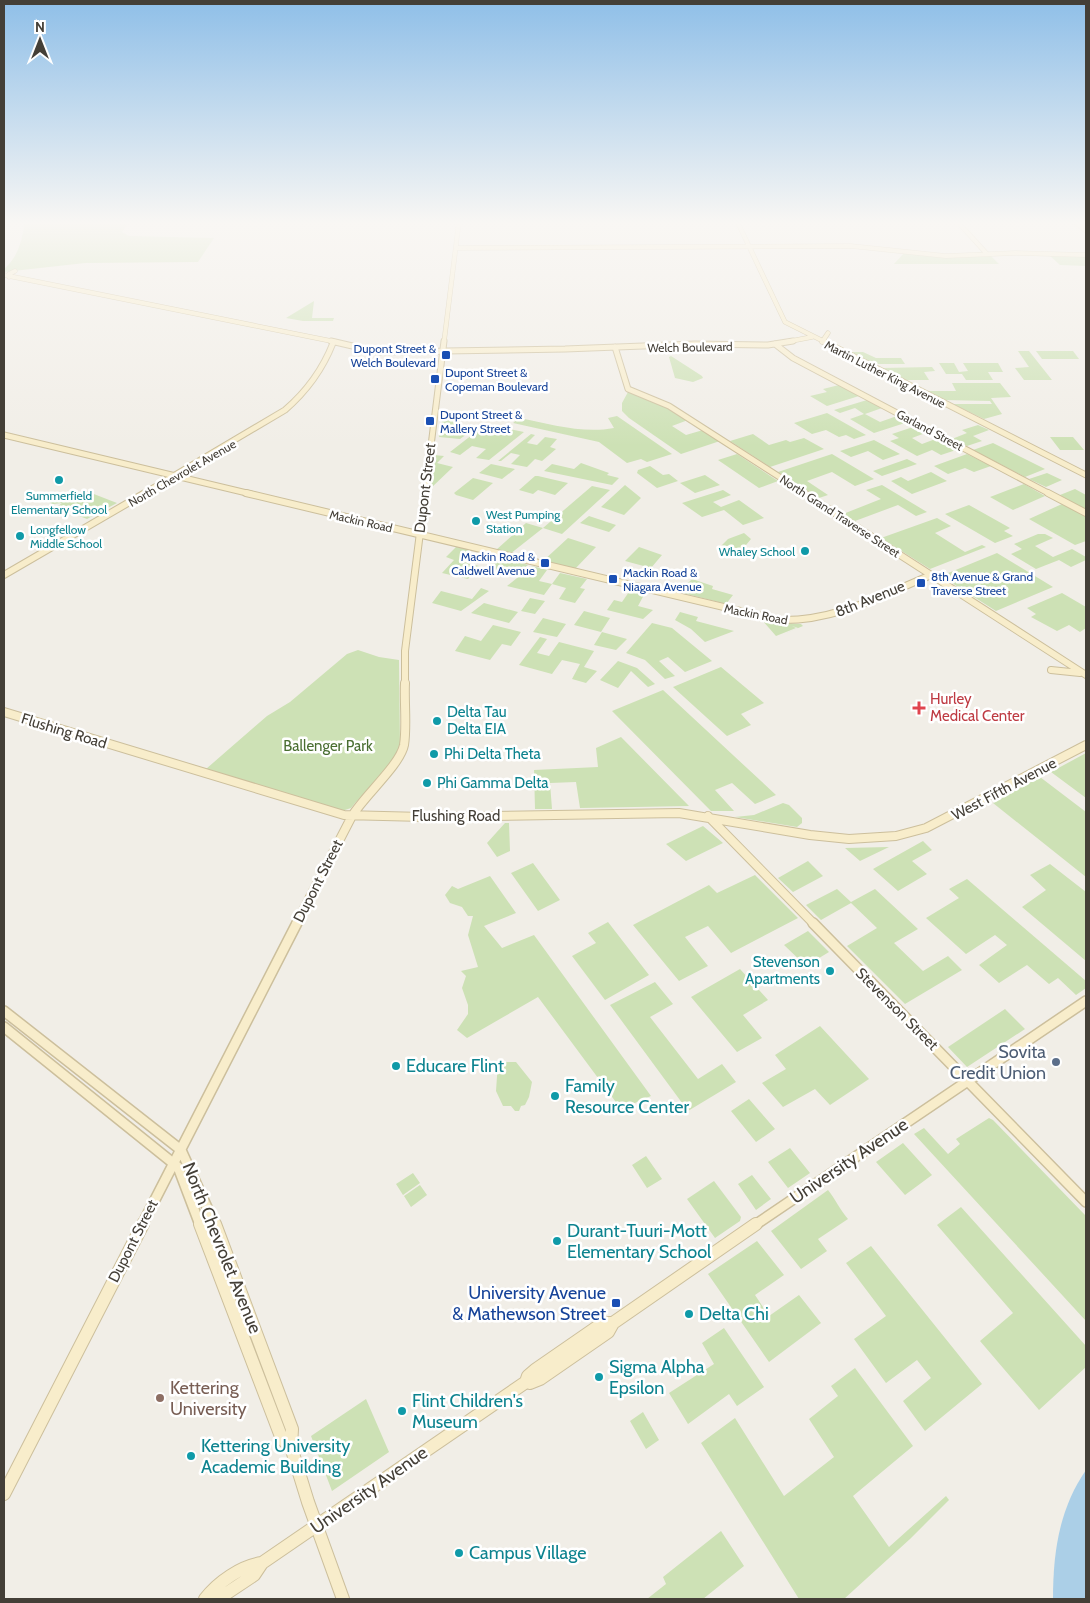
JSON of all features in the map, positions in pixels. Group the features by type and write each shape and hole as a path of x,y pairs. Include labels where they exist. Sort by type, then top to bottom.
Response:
{"street":[{"name":"Welch Boulevard","path":"104,296 376,352 776,345 814,338"},
{"name":"Dupont Street","path":"4,1494 352,816 360,803 398,760 404,746 404,656 450,296"},
{"name":"Martin Luther King Avenue","path":"772,296 786,323 1086,476"},
{"path":"822,342 828,333"},
{"name":"North Chevrolet Avenue","path":"4,571 255,431 292,404 320,373 331,342"},
{"name":"Garland Street","path":"776,345 793,358 1086,514"},
{"name":"North Grand Traverse Street","path":"615,348 625,384 629,390 669,406 1085,674"},
{"name":"Mackin Road","path":"4,435 757,616 788,621 808,620"},
{"name":"North Chevrolet Avenue","path":"4,575 173,476"},
{"name":"8th Avenue","path":"808,620 836,613 931,575"},
{"path":"1051,670 1067,670 1085,674"},
{"name":"Flushing Road","path":"4,712 322,809 352,816 674,813 708,816 806,835 836,838 888,837 921,830"},
{"name":"West Fifth Avenue","path":"921,830 967,809 1086,745"},
{"name":"Stevenson Street","path":"708,816 1086,1202"},
{"name":"University Avenue","path":"218,1599 254,1575 262,1563 526,1382 530,1383 540,1379 608,1332 613,1323 1086,1001"},
{"name":"North Chevrolet Avenue","path":"4,1011 181,1150 198,1182 292,1429 291,1447 316,1526 344,1599"},
{"name":"North Chevrolet Avenue","path":"4,1027 174,1162 185,1180 282,1439 291,1447"},
{"path":"71,1080 81,1071"},
{"path":"233,1308 244,1302"},
{"name":"University Avenue","path":"205,1599 216,1587 248,1566 262,1563"}],"green space":[{"path":"314,301 312,318 334,318 333,321 303,321 286,318"},
{"path":"1018,351 1029,351 1052,380 1024,380 1015,368 1029,367"},
{"path":"1036,351 1073,351 1079,359 1042,359"},
{"path":"849,352 863,352 876,358 901,358 905,364 875,364"},
{"path":"671,356 703,378 693,382 675,378 669,357"},
{"path":"939,363 954,363 959,372 968,371 963,363 998,363 1003,372 988,372 993,380 966,380 962,374 946,374"},
{"path":"932,367 935,371 924,372 929,380 905,380 882,368"},
{"path":"952,383 1000,383 1011,397 991,398 1002,414 984,419 953,404 992,404 990,401 944,400 927,391 956,391"},
{"path":"839,385 859,396 827,406 810,396 827,392 823,389"},
{"path":"628,392 655,401 688,420 672,426 686,435 703,430 720,441 681,454 629,418 622,411 622,403"},
{"path":"867,400 882,408 865,414 880,422 897,416 908,422 874,433 850,419 864,414 855,408 840,413 834,410"},
{"path":"827,413 866,435 854,439 846,435 839,437 826,430 812,434 794,423"},
{"path":"443,415 463,419 453,427 470,432 460,439 439,437"},
{"path":"617,416 672,454 647,462 641,459 627,463 599,442 513,423 519,418 566,428 602,430 614,428 608,418"},
{"path":"486,424 524,432 489,460 476,458 486,449 472,446 460,455 450,452"},
{"path":"978,425 989,430 973,436 982,441 967,446 952,439 967,433 962,430"},
{"path":"916,426 928,432 912,438 922,444 938,438 959,449 941,455 932,450 917,456 890,441 899,438 892,434"},
{"path":"531,434 535,435 527,443 537,445 545,437 557,439 550,447 556,449 542,461 535,459 527,467 511,464 520,455 511,453 501,461 498,461"},
{"path":"753,434 769,445 786,440 790,442 804,438 824,449 770,467 730,441"},
{"path":"1050,437 1073,437 1084,450 1060,450"},
{"path":"874,440 900,454 883,460 868,451 851,457 840,451"},
{"path":"993,443 1045,469 1025,477 973,450"},
{"path":"737,454 778,481 759,488 718,460"},
{"path":"832,454 874,479 855,486 832,472 807,481 828,495 819,498 778,472"},
{"path":"967,454 991,466 974,472 965,468 948,474 934,466"},
{"path":"434,455 444,456 437,463 453,467 430,489"},
{"path":"907,459 917,464 882,476 873,471"},
{"path":"581,463 609,473 607,475 619,478 612,485 544,471 552,464 574,469"},
{"path":"491,464 515,469 502,479 479,473"},
{"path":"650,466 663,475 669,474 678,481 657,488 637,473 638,470"},
{"path":"931,472 947,481 912,494 891,481 901,477 908,481"},
{"path":"1047,473 1062,480 1046,487 1029,479"},
{"path":"705,475 720,485 695,493 680,483"},
{"path":"535,476 568,483 555,495 538,490 533,494 519,490"},
{"path":"473,478 493,483 473,500 454,493"},
{"path":"1024,484 1045,496 1013,510 990,497"},
{"path":"625,485 641,498 624,515 601,507"},
{"path":"882,485 927,512 916,516 898,505 855,521 843,514 881,499 866,490"},
{"path":"592,486 610,490 562,534 543,528"},
{"path":"1075,489 1086,495 1086,510 1060,495"},
{"path":"723,490 731,495 713,502 721,507 739,500 764,518 743,525 724,510 702,517 682,503"},
{"path":"86,491 117,503 87,519 57,507 62,503 53,504 42,499 51,494 69,500"},
{"path":"1062,504 1086,517 1086,541 1075,545 1029,519"},
{"path":"969,505 1010,528 1004,531 1013,536 995,543 945,514"},
{"path":"589,516 616,525 609,532 580,523"},
{"path":"937,518 951,526 935,533 965,552 982,545 986,547 930,569 881,538"},
{"path":"526,523 543,528 510,554 496,550"},
{"path":"744,533 751,539 741,551 722,545 728,539"},
{"path":"1038,534 1045,534 1053,538 1035,546 1053,557 1072,549 1086,557 1086,560 1071,567 1059,560 1036,569 1011,554 1022,549 1014,544"},
{"path":"568,538 596,547 575,569 543,561"},
{"path":"457,546 470,549 460,561 479,566 468,579 442,573 454,560 446,557"},
{"path":"639,547 662,555 651,568 625,561"},
{"path":"997,553 1053,587 996,611 941,576"},
{"path":"497,555 527,562 525,564 528,565 516,575 486,568"},
{"path":"532,566 547,570 539,581 552,584 544,595 507,586"},
{"path":"560,573 587,579 580,588 585,589 575,603 559,599 566,588 552,584"},
{"path":"692,579 713,586 712,589 733,595 726,604 679,592"},
{"path":"481,588 489,591 461,611 432,603 441,591 472,599"},
{"path":"631,589 645,593 638,606 653,610 643,619 607,610 614,600 622,602"},
{"path":"1062,593 1086,607 1086,628 1080,632 1069,625 1057,631 1031,617 1036,614 1027,608"},
{"path":"530,598 545,601 535,614 521,611"},
{"path":"484,603 518,612 509,623 471,613"},
{"path":"584,611 610,618 601,632 574,625"},
{"path":"680,612 698,617 696,621 734,631 705,642 691,629 675,620"},
{"path":"543,618 566,624 557,637 533,632"},
{"path":"762,620 782,626 784,623 801,624 803,626 779,636 798,628 792,626 796,628 776,636"},
{"path":"652,623 672,628 712,661 685,672 668,657 659,661 675,676 665,679 645,660 626,653"},
{"path":"493,625 521,632 511,646 502,644 490,660 455,651 465,636 481,641"},
{"path":"602,632 627,639 616,650 594,645"},
{"path":"540,637 547,639 537,653 549,656 559,642 594,651 584,667 597,671 586,683 572,679 580,664 562,660 552,674 519,665"},
{"name":"Ballenger Park","path":"358,650 379,657 399,660 400,746 386,770 351,808 340,810 206,769 267,716 290,702 347,654"},
{"path":"618,661 637,668 655,684 648,687 631,671 618,688 600,680"},
{"path":"721,667 764,703 741,714 751,725 727,736 673,687"},
{"path":"663,690 776,795 755,804 732,783 715,790 734,811 711,811 612,711"},
{"path":"621,737 689,806 580,808 576,782 550,783 552,809 535,809 534,770 598,767 596,748"},
{"path":"1086,753 1086,798 1051,772"},
{"path":"1040,777 1086,812 1086,877 993,803"},
{"path":"783,803 789,805 802,818 802,823 797,827 735,817 754,815"},
{"path":"505,823 509,823 510,851 497,857 487,843"},
{"path":"703,826 723,843 686,861 666,844"},
{"path":"923,841 932,850 912,861 927,874 898,891 873,869"},
{"path":"889,847 860,861 845,848"},
{"path":"808,861 823,876 793,892 778,878"},
{"path":"533,863 560,900 538,911 511,873"},
{"path":"1050,864 1086,892 1086,961 1022,907 1046,890 1030,875"},
{"path":"755,875 798,918 731,953 708,926 685,937 708,966 679,981 633,925 709,885 717,893"},
{"path":"490,876 516,913 484,926 502,948 534,935 651,1096 621,1109 538,997 467,1038 457,1030 468,1014 468,1005 462,988 466,976 461,971 478,967 468,935 473,916 468,916 462,907 450,903 445,895 452,886 458,889"},
{"path":"967,879 1086,981 1086,988 1076,995 1058,978 1049,984 1027,965 999,983 979,965 1007,945 995,935 966,954 926,918 959,898 949,889"},
{"path":"837,889 851,902 875,889 918,929 894,943 923,971 948,956 962,970 905,1004 847,946 877,928 851,903 821,920 806,905"},
{"path":"608,922 649,975 605,1000 572,956 596,943 588,933"},
{"path":"808,931 829,952 806,966 784,945"},
{"path":"740,969 768,1000 743,1015 762,1038 737,1052 691,997"},
{"path":"655,982 673,1004 650,1017 698,1079 722,1064 736,1082 688,1111 610,1005"},
{"path":"1005,1009 1025,1029 967,1067 948,1047"},
{"path":"820,1026 869,1079 830,1105 815,1089 783,1107 762,1083 786,1069 775,1055"},
{"path":"498,1062 516,1062 532,1082 529,1097 519,1111 515,1111 511,1106 503,1106 496,1091"},
{"path":"749,1099 775,1129 756,1142 731,1111"},
{"path":"989,1118 1086,1216 1086,1321 914,1134 924,1128 948,1154 960,1144 956,1139"},
{"path":"903,1143 932,1175 905,1195 876,1162"},
{"path":"790,1148 810,1173 788,1188 768,1162"},
{"path":"646,1156 662,1179 647,1188 632,1165"},
{"path":"413,1173 420,1183 403,1195 396,1184"},
{"path":"752,1175 771,1199 756,1210 738,1184"},
{"path":"714,1181 741,1217 740,1221 715,1238 687,1199"},
{"path":"420,1185 427,1195 411,1207 404,1196"},
{"path":"828,1190 848,1219 818,1239 827,1251 801,1269 771,1231"},
{"path":"961,1207 1086,1346 1086,1367 1039,1410 980,1341 1013,1313 937,1225"},
{"path":"757,1241 784,1275 755,1295 769,1316 799,1295 821,1323 769,1362 708,1274"},
{"path":"871,1246 982,1384 925,1431 903,1401 931,1378 917,1360 886,1383 854,1339 886,1316 846,1263"},
{"path":"724,1328 764,1387 737,1406 729,1394 688,1424 669,1393 714,1364 702,1343"},
{"path":"855,1368 913,1446 853,1496 889,1547 946,1496 949,1500 910,1539 844,1599 799,1599 701,1443 735,1418 784,1496 834,1457 809,1419 838,1396 831,1386"},
{"path":"366,1399 389,1452 332,1491 311,1436"},
{"path":"643,1412 659,1440 646,1449 630,1421"},
{"path":"721,1531 744,1566 703,1599 647,1599 666,1584 663,1577"}],"water":[{"path":"1086,1470 1086,1599 1053,1599 1054,1565 1059,1532 1069,1500"}],"place":[{"name":"Dupont Street & Welch Boulevard","path":"446,355"},
{"name":"Dupont Street & Copeman Boulevard","path":"435,379"},
{"name":"Dupont Street & Mallery Street","path":"430,421"},
{"name":"Summerfield Elementary School","path":"59,480"},
{"name":"West Pumping Station","path":"476,521"},
{"name":"Longfellow Middle School","path":"20,536"},
{"name":"Whaley School","path":"805,551"},
{"name":"Mackin Road & Caldwell Avenue","path":"545,563"},
{"name":"Mackin Road & Niagara Avenue","path":"613,579"},
{"name":"8th Avenue & Grand Traverse Street","path":"921,583"},
{"name":"Hurley Medical Center","path":"919,708"},
{"name":"Delta Tau Delta EIA","path":"437,721"},
{"name":"Phi Delta Theta","path":"434,754"},
{"name":"Phi Gamma Delta","path":"427,783"},
{"name":"Stevenson Apartments","path":"830,971"},
{"name":"Sovita Credit Union","path":"1056,1062"},
{"name":"Educare Flint","path":"396,1066"},
{"name":"Family Resource Center","path":"555,1096"},
{"name":"Durant-Tuuri-Mott Elementary School","path":"557,1241"},
{"name":"University Avenue & Mathewson Street","path":"616,1303"},
{"name":"Delta Chi","path":"689,1314"},
{"name":"Sigma Alpha Epsilon","path":"599,1377"},
{"name":"Kettering University","path":"160,1398"},
{"name":"Flint Children's Museum","path":"402,1411"},
{"name":"Kettering University Academic Building","path":"191,1456"},
{"name":"Campus Village","path":"459,1553"}]}
